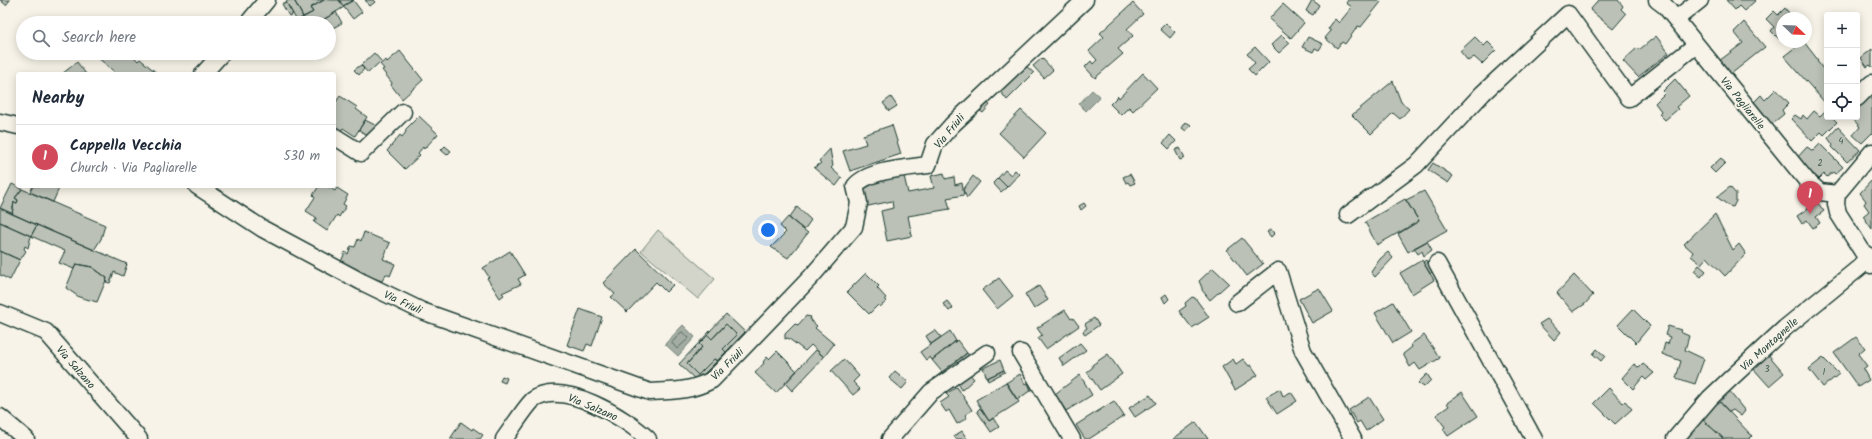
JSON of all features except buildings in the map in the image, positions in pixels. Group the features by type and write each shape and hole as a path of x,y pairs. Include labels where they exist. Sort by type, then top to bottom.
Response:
{"street":[{"path":"254,16 267,0"},
{"name":"Via Friuli","path":"203,188 263,229 362,282 422,311 650,392 696,388 712,380 811,277 854,227 859,203 854,186 860,180 877,174 928,165 935,144 952,125 1085,0"},
{"name":"Via Pagliarelle","path":"1657,0 1665,6 1676,19 1807,181 1820,192 1837,194"},
{"path":"1676,19 1700,0"},
{"path":"1348,215 1416,165 1483,93 1568,14 1629,98 1696,45"},
{"path":"205,72 216,60"},
{"path":"1860,95 1872,83"},
{"path":"336,137 361,153 403,112"},
{"path":"0,122 16,126"},
{"path":"1869,261 1838,214 1836,204 1837,194 1872,152"},
{"name":"Via Montagnelle","path":"1675,439 1710,398 1785,328 1869,261"},
{"path":"1437,262 1534,439"},
{"path":"1237,303 1278,271 1303,351 1353,439"},
{"name":"Via Salzano","path":"0,313 46,332 139,439"},
{"path":"890,439 931,392 987,353"},
{"path":"1021,353 1072,439"},
{"name":"Via Salzano","path":"504,439 533,400 554,392 573,396 609,412 634,425 648,439"},
{"path":"0,417 26,439"}],"shaded area":[{"path":"658,230 715,279 698,299 641,251"}],"water":[{"path":"1092,90 1100,97 1086,111 1079,104"},
{"path":"683,325 695,337 678,356 665,344"}],"place":[{"name":"Cappella Vecchia","path":"1810,214"}]}
